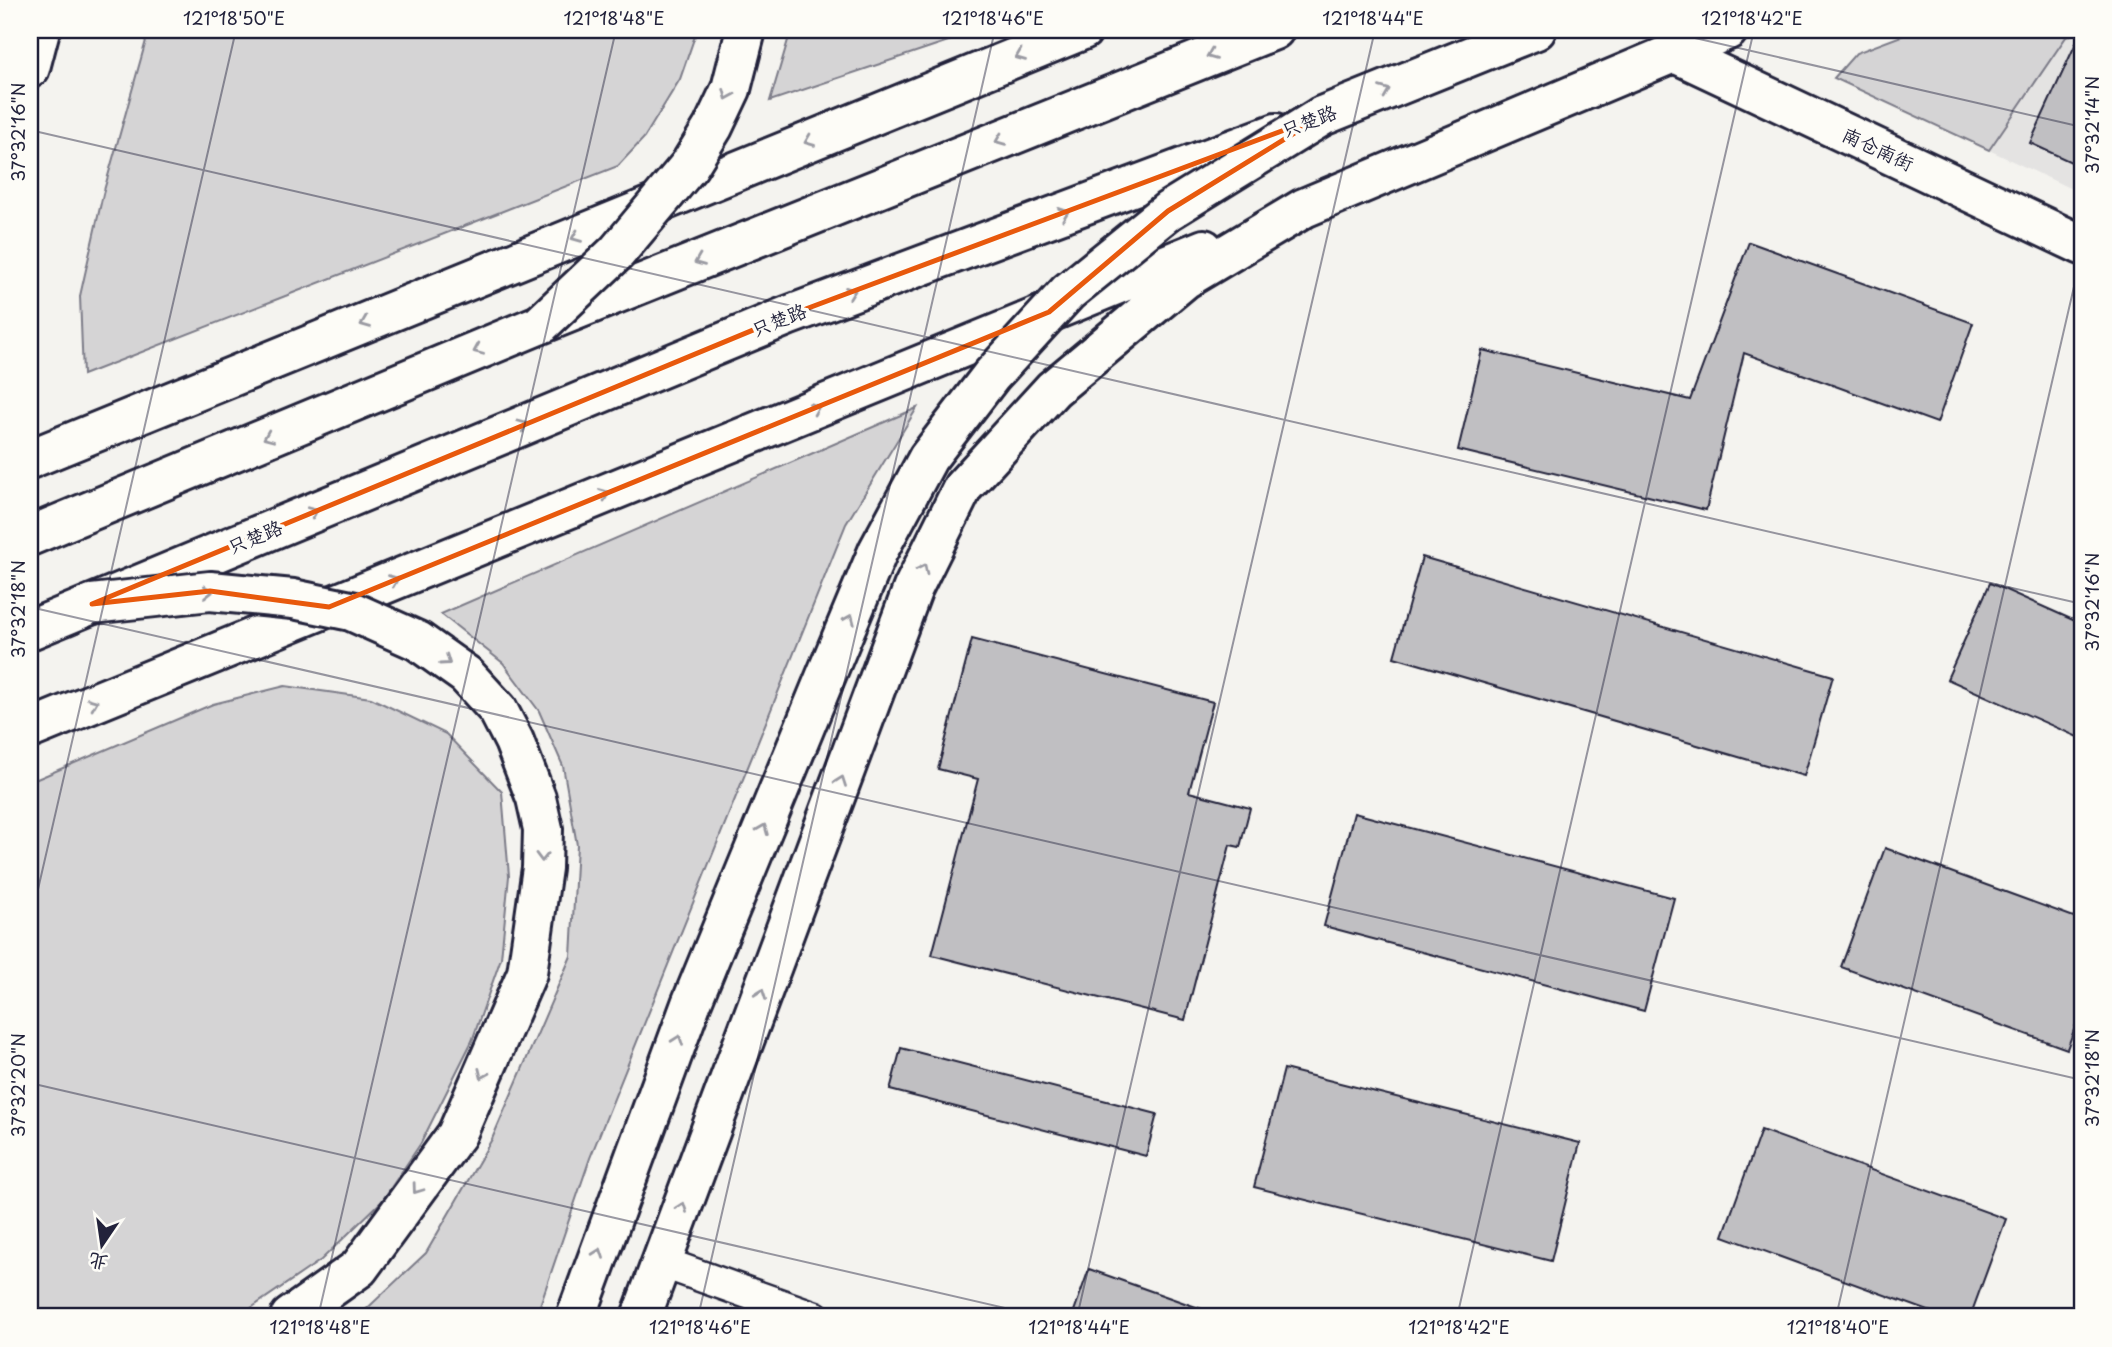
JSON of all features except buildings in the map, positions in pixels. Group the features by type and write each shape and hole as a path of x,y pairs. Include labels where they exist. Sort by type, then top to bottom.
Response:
{"main road":[{"path":"30,68 40,30"},
{"path":"541,324 617,252 689,166 713,127 731,89 746,30"},
{"path":"31,461 1083,30"},
{"path":"30,536 541,324 1274,30"},
{"name":"只楚路","path":"30,630 787,316 1322,116 1536,30"},
{"path":"30,729 1304,208 1728,30"},
{"name":"南仓南街","path":"1674,52 2082,245"},
{"path":"576,1317 691,1004 878,551 928,458 991,376 1068,292 1168,211 1322,116"},
{"path":"641,1317 913,588 962,487 1053,389 1185,279 1304,208"},
{"path":"92,604 210,591 293,599 351,611 418,641 466,675 498,710 514,741 536,798 543,829 542,868 527,973 457,1134 359,1268 290,1317"}],"lane":[{"path":"661,1262 815,1317"}],"highlighted area":[{"path":"1322,116 1168,211 1049,312 329,607 210,591 92,604 787,316"}],"shaded area":[{"path":"149,30 697,30 680,79 644,138 618,166 83,375 80,296 103,194"},
{"path":"791,30 981,30 770,101"},
{"path":"1917,30 2082,30 2066,37 1989,150 1834,78 1856,53"},
{"path":"2082,30 2082,194 1989,150 2066,37"},
{"path":"917,408 846,524 590,1158 536,1317 358,1317 426,1253 492,1139 571,956 577,845 563,766 539,711 503,663 441,614"},
{"path":"285,686 371,698 446,734 502,792 509,876 501,958 472,1041 421,1143 382,1201 321,1260 238,1317 30,1317 30,782 213,704"}]}
